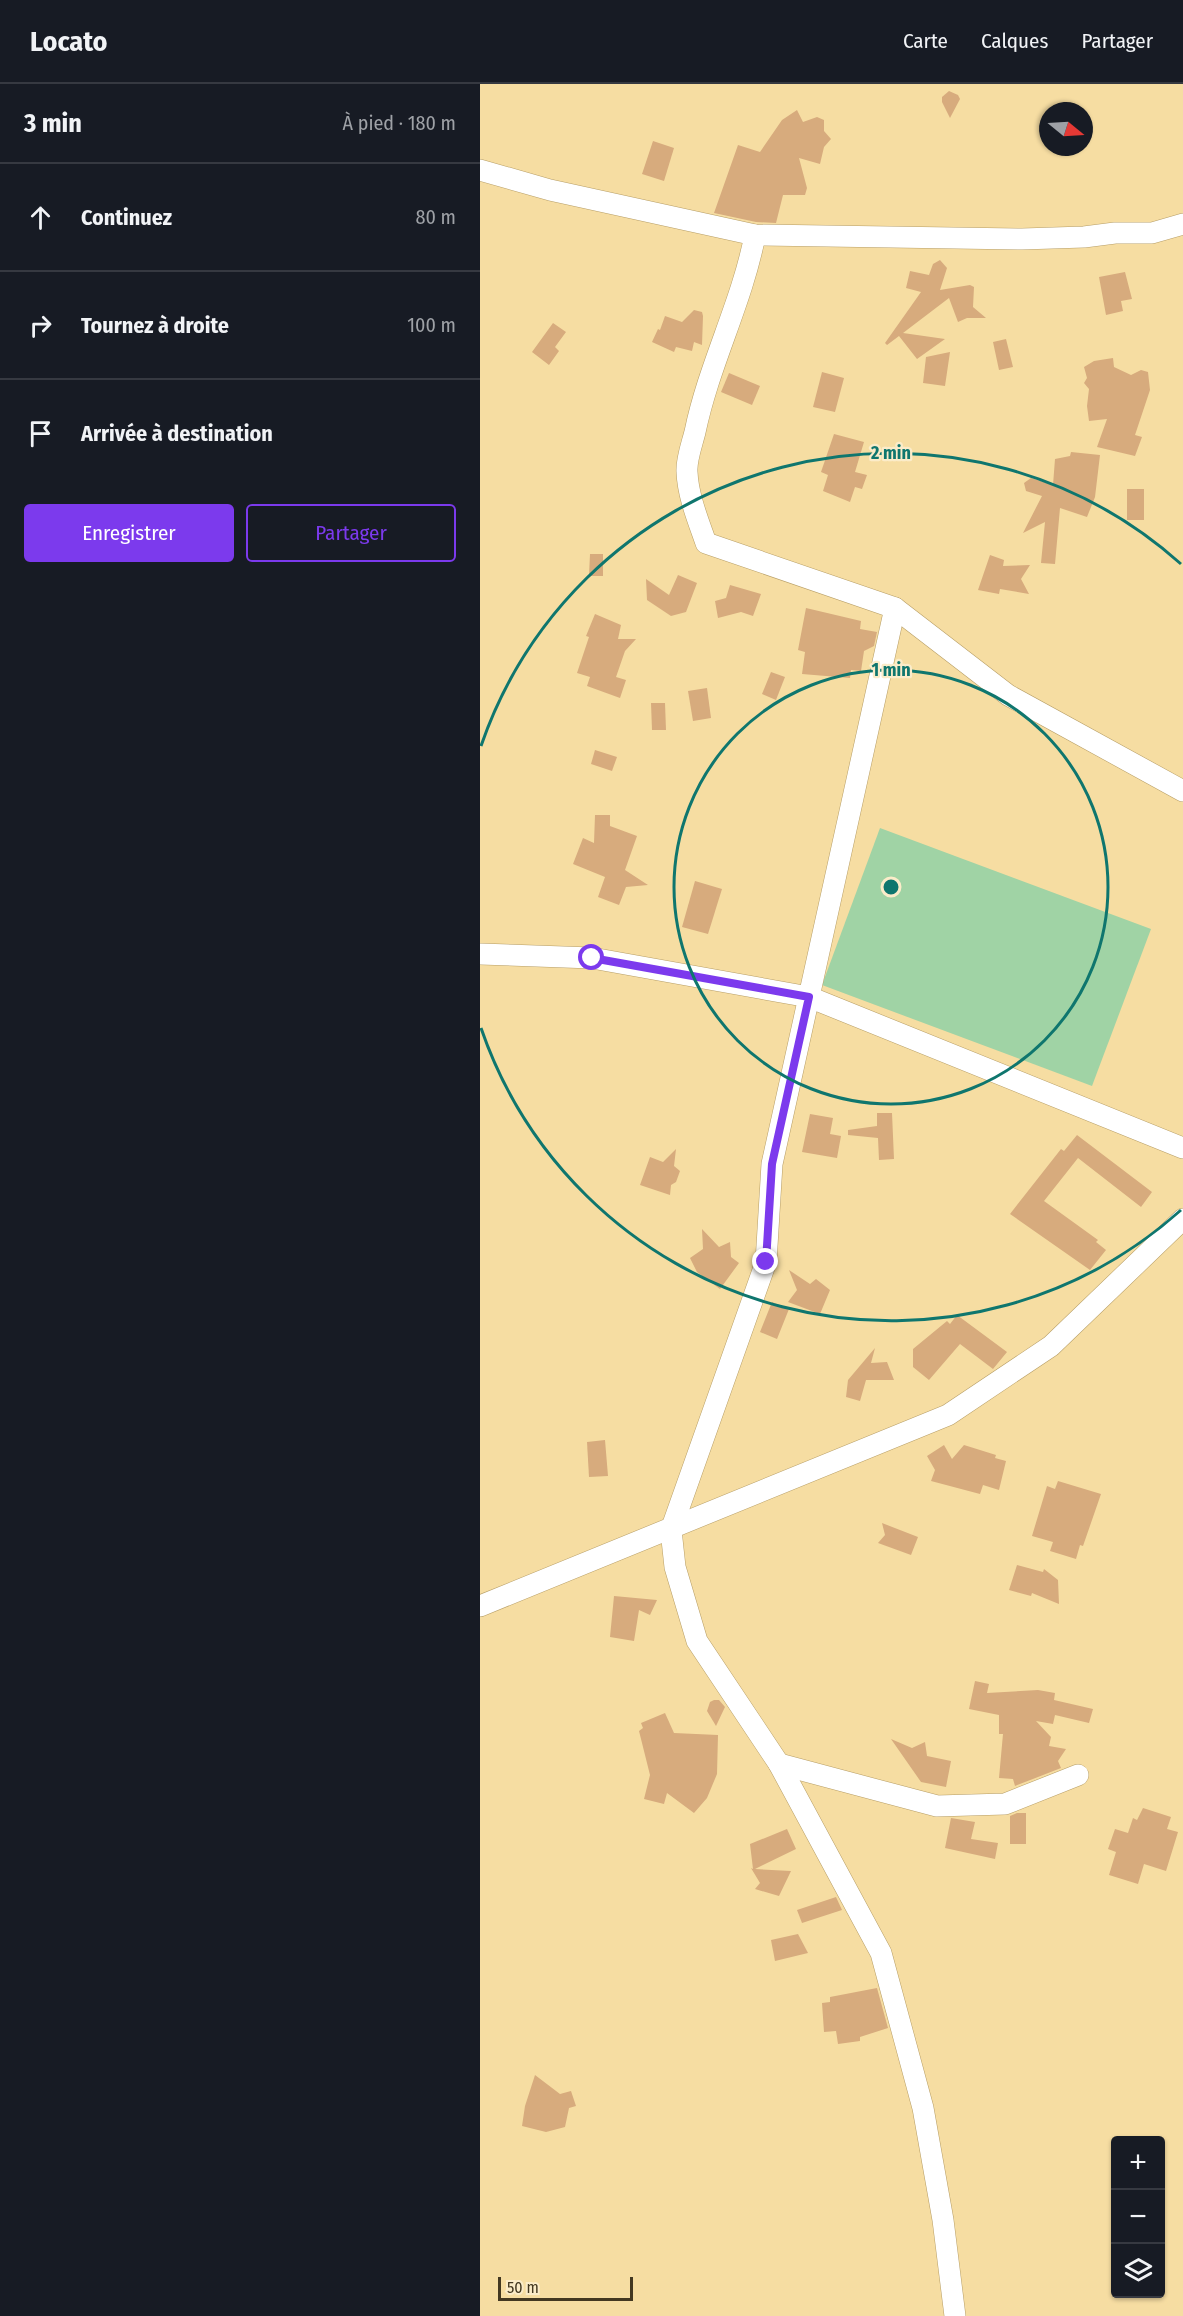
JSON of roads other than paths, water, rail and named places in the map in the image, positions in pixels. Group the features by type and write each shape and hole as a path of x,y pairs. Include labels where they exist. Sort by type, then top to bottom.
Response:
{"street":[{"path":"480,170 550,190 754,235 1022,239 1152,233 1183,224"},
{"path":"754,235 749,265 734,315 702,401 687,471 694,510 706,543 895,608 1008,695 1183,791"},
{"path":"895,608 772,1164 766,1262 671,1530 675,1566 697,1641 779,1764 881,1953 923,2108 943,2220 956,2316"},
{"path":"480,954 592,958 809,997 1183,1148"},
{"path":"480,1606 671,1530 948,1415 1052,1346 1183,1219"},
{"path":"779,1764 937,1806 1005,1804 1078,1775"}]}
